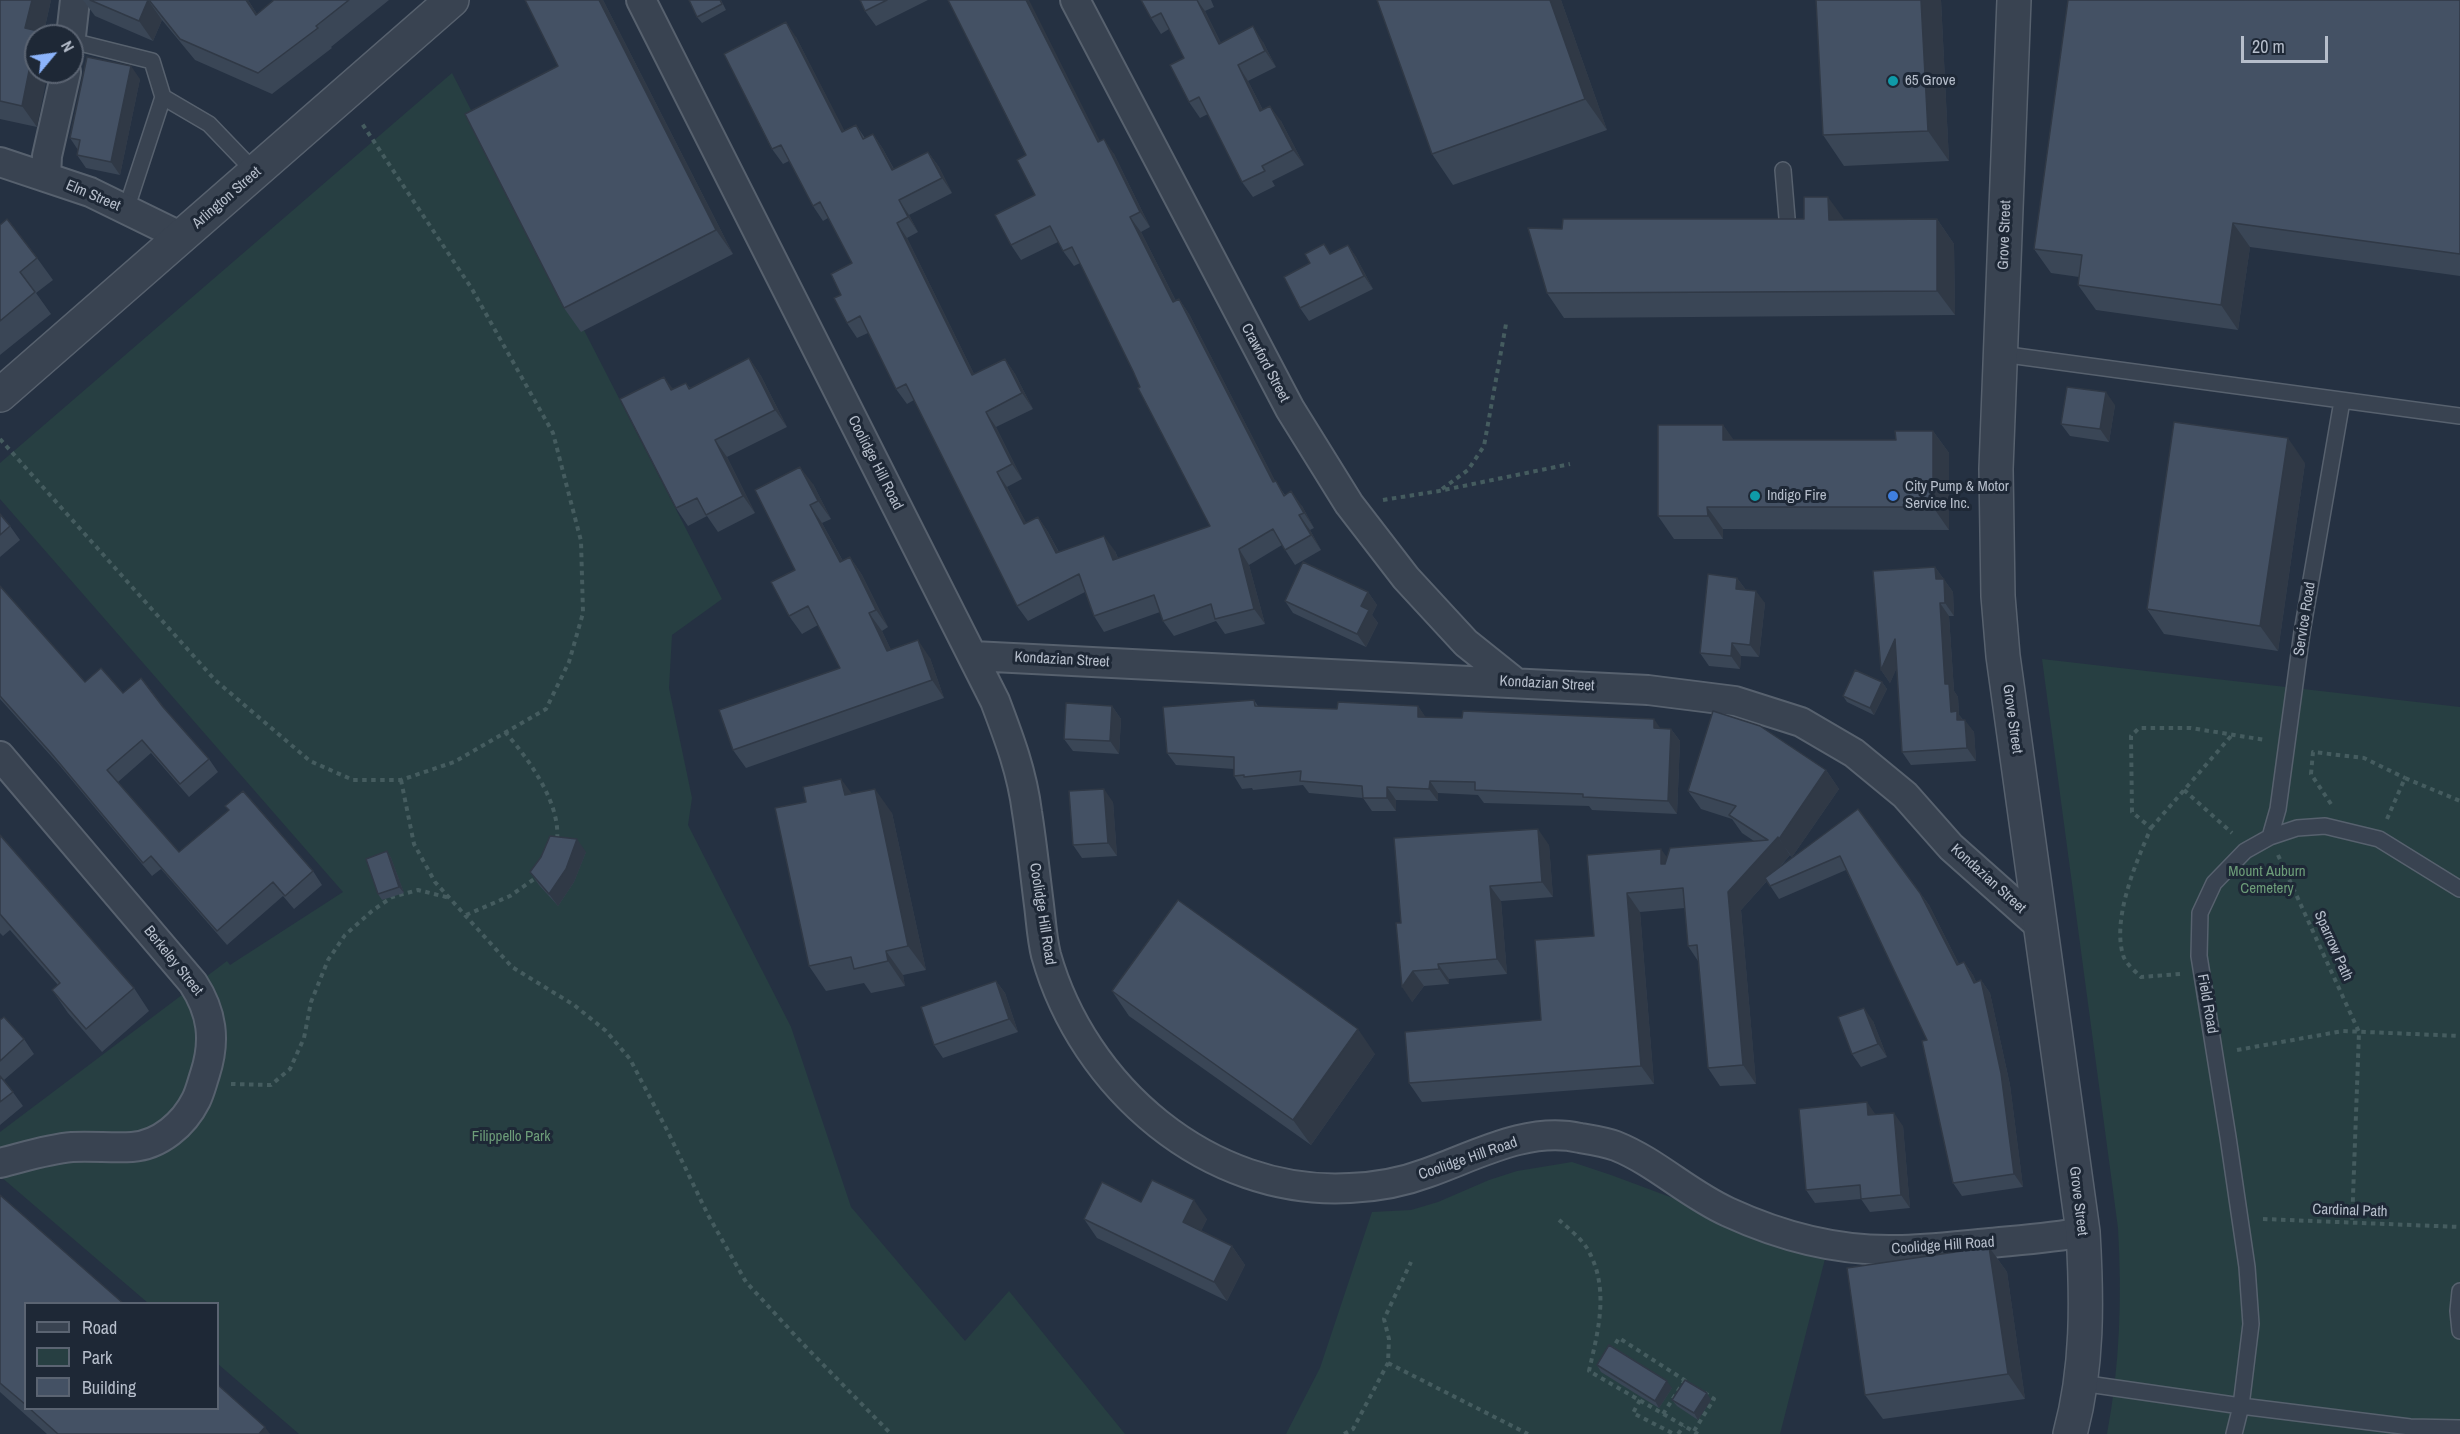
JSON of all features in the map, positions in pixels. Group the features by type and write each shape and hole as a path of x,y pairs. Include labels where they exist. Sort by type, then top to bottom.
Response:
{"street":[{"path":"72,24 75,0"},
{"name":"Arlington Street","path":"0,395 452,0"},
{"name":"Coolidge Hill Road","path":"641,0 994,701 1019,769 1027,808 1045,950 1055,983 1069,1016 1087,1047 1110,1077 1166,1132 1234,1169 1271,1181 1312,1187 1348,1188 1388,1184 1425,1174 1499,1146 1540,1136 1575,1136 1616,1146 1724,1211 1763,1227 1845,1247 1889,1251 2051,1238 2083,1232"},
{"name":"Crawford Street","path":"1075,0 1285,401 1349,504 1406,578 1466,643 1516,683"},
{"name":"Grove Street","path":"2014,0 1996,469 1998,596 2003,656 2083,1232 2086,1292 2081,1383 2070,1434"},
{"path":"46,177 48,156 63,84"},
{"name":"Elm Street","path":"0,162 90,192 182,237"},
{"name":"Kondazian Street","path":"973,656 1648,690 1735,702 1801,722 1854,753 1896,788 1951,847 2041,927"},
{"name":"Berkeley Street","path":"0,756 202,997 209,1013 211,1030 208,1064 197,1099 185,1118 172,1131 154,1142 134,1147 100,1146 49,1150 0,1163"}],"lane":[{"path":"84,44 152,61 163,97 126,210"},
{"path":"163,97 209,124 256,173"},
{"path":"1782,170 1787,218"},
{"path":"2001,354 2460,416"},
{"name":"Service Road","path":"2270,837 2278,809 2302,632 2342,401"},
{"name":"Field Road","path":"2234,1434 2241,1406 2251,1324 2240,1218 2199,956 2200,913 2214,883 2230,865 2270,837 2297,828 2325,826 2379,839 2460,890"},
{"path":"2460,1291 2458,1311 2460,1331"},
{"path":"2081,1383 2410,1427 2460,1428"}],"path":[{"path":"0,439 215,680 310,761 353,780 401,780 454,762 546,709 569,662 583,613 581,541 553,434 472,289 344,96"},
{"path":"1440,491 1468,470 1484,446 1506,324"},
{"path":"1379,501 1570,464"},
{"path":"2151,828 2132,812 2131,736 2139,728 2191,728 2287,744"},
{"path":"505,732 524,753 552,804 557,822 556,846"},
{"path":"2202,972 2140,977 2123,957 2121,922 2134,867 2151,828 2232,735"},
{"path":"2332,805 2311,774 2313,752 2364,758 2460,801"},
{"path":"2379,839 2405,778"},
{"path":"401,780 414,844 435,882 513,967 574,1005 606,1031 630,1059 708,1215 746,1282 891,1434"},
{"path":"2184,790 2250,849"},
{"name":"Sparrow Path","path":"2270,837 2359,1032 2352,1224"},
{"path":"466,915 521,890 544,869"},
{"path":"202,1081 249,1086 271,1085 290,1069 304,1038 311,1002 328,960 345,935 392,897 418,890 450,898"},
{"path":"2216,1054 2343,1031 2460,1036"},
{"name":"Cardinal Path","path":"2240,1218 2460,1227"},
{"path":"1559,1220 1588,1250 1598,1278 1602,1304 1589,1371 1696,1433 1714,1399 1704,1393"},
{"path":"1344,1434 1353,1429 1388,1364 1389,1339 1384,1319 1411,1262"},
{"path":"1608,1357 1619,1338 1694,1386"},
{"path":"1388,1364 1528,1434"},
{"path":"1596,1375 1602,1366"},
{"path":"1663,1414 1684,1380"},
{"path":"1640,1400 1633,1413 1674,1434"},
{"path":"1678,1434 1684,1426"}],"green space":[{"name":"Filippello Park","path":"452,73 722,599 672,635 669,688 692,798 688,825 791,1027 851,1207 965,1341 1009,1291 1125,1434 299,1434 219,1365 219,1302 147,1302 0,1176 0,1132 227,961 230,965 343,892 0,499 0,463"},
{"name":"Mount Auburn Cemetery","path":"2042,659 2460,707 2460,1434 2107,1434 2115,1383 2119,1331 2118,1228"},
{"path":"1572,1162 1826,1255 1780,1434 1286,1434 1320,1368 1372,1212 1411,1210 1438,1202 1489,1180 1517,1171"}],"building":[{"path":"0,0 32,0 26,24 24,24 24,84 26,84 22,106 0,101"},
{"path":"90,0 148,0 139,21"},
{"path":"149,0 246,0 256,15 274,0 349,0 316,26 318,28 258,73 180,39"},
{"path":"525,0 599,0 716,230 564,308 465,114 558,66"},
{"path":"689,0 720,0 722,4 697,17"},
{"path":"860,0 887,0 865,11"},
{"path":"948,0 1026,0 1098,142 1104,139 1140,212 1130,217 1173,302 1179,299 1273,482 1276,481 1284,496 1291,491 1304,513 1299,515 1311,535 1285,550 1273,529 1239,549 1254,609 1215,619 1211,604 1163,621 1154,595 1094,616 1079,574 1017,606 906,384 896,389 860,316 847,323 834,298 841,295 831,274 852,263 820,202 813,206 781,145 772,149 724,54 786,22 842,132 856,125 863,139 873,134 892,170 928,152 942,178 899,200 908,217 897,223 972,375 1005,359 1022,393 986,412 1012,464 997,472 1024,524 1038,517 1056,553 1104,536 1113,560 1210,526 1138,388 1140,387 1133,371 1072,247 1063,251 1050,226 1011,245 995,215 1035,195 1017,160 1026,155"},
{"path":"1141,0 1197,0 1219,44 1253,26 1265,51 1238,65 1260,111 1270,106 1293,150 1262,166 1265,171 1242,182 1199,97 1189,102 1170,65 1184,58 1161,13 1151,18"},
{"path":"1377,0 1550,0 1585,99 1432,154"},
{"name":"65 Grove","path":"1816,0 1921,0 1928,131 1823,135"},
{"path":"2068,0 2460,0 2460,254 2233,223 2221,305 2078,285 2082,255 2034,249"},
{"path":"87,57 131,66 111,162 77,155 80,140 70,138 81,84 84,84"},
{"path":"1804,197 1828,197 1829,220 1937,219 1937,291 1547,293 1528,228 1562,229 1563,219 1804,219"},
{"path":"7,219 37,258 20,272 35,292 0,321 0,225"},
{"path":"1324,244 1330,254 1348,245 1364,276 1300,308 1284,277 1310,263 1305,254"},
{"path":"749,358 775,410 715,440 743,496 706,515 697,498 676,508 620,399 664,377 671,390 686,383 689,389"},
{"path":"2067,387 2106,392 2100,429 2061,424"},
{"path":"2174,422 2288,438 2260,626 2147,609"},
{"path":"1658,425 1723,425 1723,440 1896,440 1895,431 1933,431 1933,507 1707,507 1708,516 1658,516"},
{"path":"800,467 818,501 810,505 840,562 850,557 876,610 869,613 887,651 918,640 932,680 733,750 719,710 840,668 808,606 789,616 771,582 795,570 755,490"},
{"path":"0,514 10,526 0,535"},
{"path":"1303,562 1368,592 1361,606 1369,610 1357,634 1285,601"},
{"path":"1935,567 1936,579 1944,579 1945,603 1940,603 1945,684 1949,684 1951,712 1957,711 1957,720 1965,720 1967,748 1902,752 1895,639 1881,670 1873,571"},
{"path":"1708,574 1737,578 1736,589 1756,591 1750,645 1732,643 1731,656 1700,653"},
{"path":"0,586 85,682 101,668 123,693 141,678 209,759 180,784 142,740 107,770 179,852 229,810 225,806 243,791 313,871 285,896 273,882 217,931 151,856 143,863 0,696"},
{"path":"1855,670 1882,682 1870,708 1843,696"},
{"path":"1254,700 1255,706 1337,709 1338,702 1418,706 1418,717 1462,718 1463,711 1654,719 1654,728 1671,729 1668,801 1583,797 1583,794 1475,790 1475,782 1430,781 1429,789 1387,787 1387,798 1363,798 1362,786 1300,781 1301,771 1234,776 1234,757 1167,753 1163,707"},
{"path":"1066,703 1112,706 1110,741 1064,739"},
{"path":"1713,711 1760,726 1826,770 1779,839 1778,837 1728,892 1743,1065 1708,1068 1697,945 1688,946 1683,888 1627,893 1641,1066 1409,1083 1405,1032 1541,1020 1535,940 1594,936 1587,855 1661,849 1661,864 1665,864 1670,848 1768,840 1729,815 1736,806 1688,791"},
{"path":"841,779 845,795 875,789 908,946 886,951 888,961 854,969 851,957 809,966 775,808 806,802 803,787"},
{"path":"1104,789 1108,843 1073,845 1069,791"},
{"path":"1858,809 1920,893 1957,965 1964,962 1974,983 1981,980 2001,1073 2014,1174 1953,1183 1922,1041 1927,1040 1840,856 1770,886 1765,878"},
{"path":"1538,829 1542,882 1490,886 1497,959 1438,964 1439,969 1413,971 1402,987 1396,923 1401,923 1394,838"},
{"path":"0,835 134,988 86,1029 52,990 60,983 0,914"},
{"path":"550,836 577,839 566,869 549,894 530,872 541,857"},
{"path":"387,851 399,887 378,894 366,859"},
{"path":"1178,900 1358,1029 1293,1120 1112,991"},
{"path":"996,981 1009,1019 934,1045 921,1007"},
{"path":"1864,1008 1878,1044 1852,1054 1838,1017"},
{"path":"4,1017 24,1039 0,1061 0,1020"},
{"path":"0,1076 13,1092 0,1102"},
{"path":"1867,1102 1868,1115 1894,1113 1901,1195 1861,1199 1860,1185 1806,1190 1799,1109"},
{"path":"1152,1180 1194,1200 1183,1222 1232,1246 1214,1282 1084,1219 1102,1182 1141,1202"},
{"path":"0,1195 122,1302 24,1302 24,1403 0,1383"},
{"path":"1989,1247 2008,1374 1865,1395 1847,1268"},
{"path":"1609,1345 1667,1381 1655,1401 1597,1365"},
{"path":"1685,1380 1707,1393 1694,1413 1672,1400"},
{"path":"219,1386 265,1427 259,1434 58,1434 31,1410 219,1410"}],"place":[{"name":"65 Grove","path":"1893,81"},
{"name":"Indigo Fire","path":"1755,496"},
{"name":"City Pump & Motor Service Inc.","path":"1893,496"}]}
